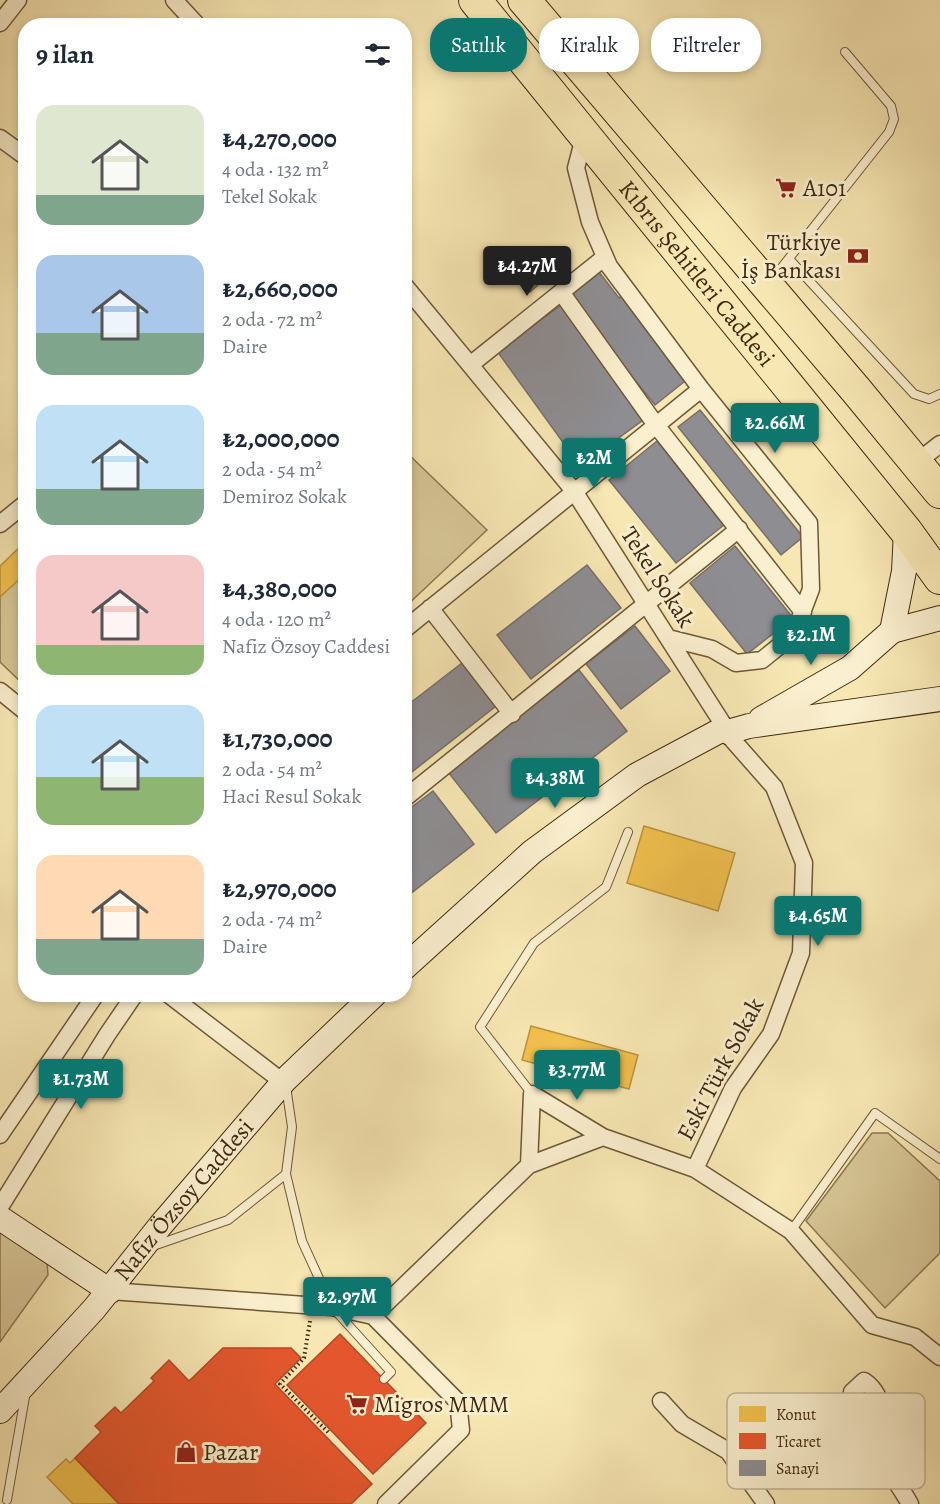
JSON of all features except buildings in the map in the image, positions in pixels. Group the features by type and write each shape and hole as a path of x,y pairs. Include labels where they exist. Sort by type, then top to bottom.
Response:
{"highway":[{"name":"Kıbrıs Şehitleri Caddesi","path":"475,0 906,531 940,578"},
{"name":"Kıbrıs Şehitleri Caddesi","path":"524,0 767,286 928,453 940,492"}],"main road":[{"path":"892,631 904,571 906,531"},
{"path":"412,961 532,852 638,775 850,668 892,631 940,618"},
{"path":"733,729 940,699"},
{"name":"Nafiz Özsoy Caddesi","path":"0,1411 110,1291 284,1081 359,1002"},
{"path":"0,1218 110,1291"}],"street":[{"path":"0,23 18,0"},
{"path":"174,0 191,18"},
{"path":"585,134 576,168 590,222 609,266 701,389 809,523 811,589 794,634 762,660 736,663 712,649 668,638"},
{"path":"0,138 18,151"},
{"path":"471,365 605,256"},
{"path":"561,292 656,425 803,612"},
{"name":"Tekel Sokak","path":"412,294 574,491 668,638 733,729"},
{"path":"412,623 701,389"},
{"path":"0,524 18,509"},
{"path":"412,793 739,529"},
{"path":"430,608 512,714"},
{"path":"0,691 18,706"},
{"name":"Eski Türk Sokak","path":"695,1169 733,1088 771,1034 801,953 804,863 774,787 733,729"},
{"path":"0,1135 91,1002"},
{"path":"0,1207 130,1002"},
{"path":"179,1002 284,1081"},
{"path":"530,1164 532,1095 603,1137 695,1169 791,1230 872,1325 915,1336 940,1357"},
{"path":"373,1316 530,1164 603,1137"},
{"path":"110,1291 313,1305 373,1316 458,1402 461,1430 386,1504"},
{"path":"662,1401 682,1424 727,1450"},
{"path":"755,1489 766,1504"},
{"path":"900,1489 910,1504"}],"lane":[{"path":"767,286 790,260 889,132 894,118 891,106 845,51"},
{"path":"790,260 914,394 929,399 940,394"},
{"path":"532,1095 480,1027 534,943 606,887 628,832"},
{"path":"284,1081 290,1102 292,1127 286,1174 302,1241 332,1307 391,1372 384,1379"},
{"path":"791,1230 875,1113 940,1159"},
{"path":"142,1250 228,1220 286,1174"},
{"path":"7,1503 28,1379"}],"path":[{"path":"313,1305 304,1358 280,1384 330,1434"}],"shaded area":[{"path":"537,263 548,276 530,292 518,278"},
{"path":"412,458 487,530 412,600"},
{"path":"18,551 18,679 0,662 0,568"},
{"path":"872,1133 888,1133 940,1181 940,1253 885,1308 806,1221"},
{"path":"0,1231 47,1262 48,1275 0,1342"}],"place":[{"name":"A101","path":"786,188"},
{"name":"Türkiye İş Bankası","path":"858,256"},
{"name":"Migros MMM","path":"357,1404"},
{"name":"Pazar","path":"186,1452"}]}
